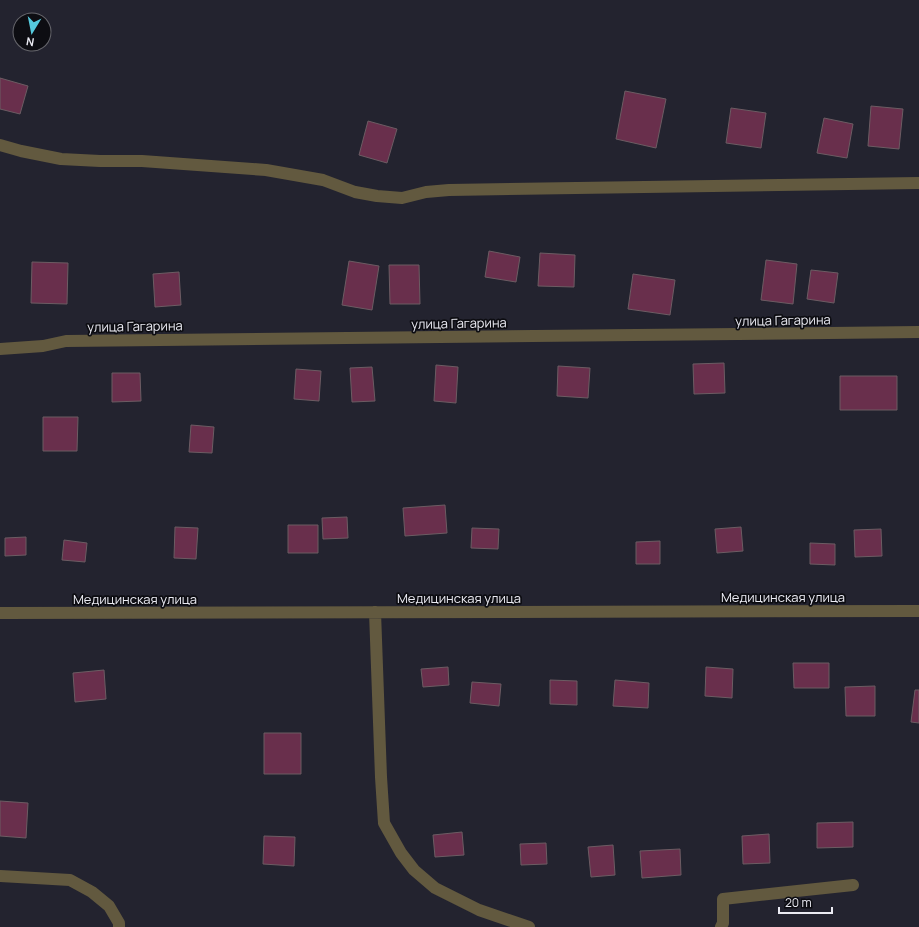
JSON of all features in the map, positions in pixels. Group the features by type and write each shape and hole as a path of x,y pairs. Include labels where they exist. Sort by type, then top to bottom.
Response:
{"street":[{"path":"0,145 61,159 142,161 266,170 323,180 362,193 402,198 426,192 449,190 919,183"},
{"name":"улица Гагарина","path":"0,349 43,346 66,341 919,332"},
{"name":"Медицинская улица","path":"0,613 919,611"},
{"path":"376,612 381,777 384,823 401,853 414,870 435,888 479,910 529,927"},
{"path":"0,876 70,880 92,892 110,906 119,923 119,927"},
{"path":"721,927 723,923 723,899 853,885"}],"building":[{"path":"0,78 28,86 20,114 0,109"},
{"path":"625,91 666,99 656,148 616,139"},
{"path":"871,106 903,109 899,149 868,146"},
{"path":"731,108 766,113 761,148 726,143"},
{"path":"824,118 853,124 847,158 817,153"},
{"path":"368,121 397,129 387,163 359,155"},
{"path":"489,251 520,257 516,282 485,277"},
{"path":"540,253 575,255 574,287 538,286"},
{"path":"766,260 797,264 793,304 761,300"},
{"path":"349,261 379,266 372,310 342,305"},
{"path":"32,262 68,263 67,304 31,303"},
{"path":"389,265 419,265 420,304 390,304"},
{"path":"811,270 838,273 834,303 807,299"},
{"path":"179,272 181,305 155,307 153,274"},
{"path":"633,274 675,280 670,315 628,309"},
{"path":"724,363 725,393 694,394 693,364"},
{"path":"436,365 458,367 456,403 434,401"},
{"path":"558,366 590,368 588,398 557,396"},
{"path":"372,367 375,401 352,402 350,368"},
{"path":"296,369 321,371 319,401 294,399"},
{"path":"112,373 140,373 141,401 112,402"},
{"path":"840,376 897,376 897,410 840,410"},
{"path":"43,417 78,417 77,451 43,451"},
{"path":"191,425 214,427 212,453 189,452"},
{"path":"445,505 447,533 405,536 403,508"},
{"path":"347,517 348,538 323,539 322,518"},
{"path":"288,525 318,525 318,553 288,553"},
{"path":"175,527 198,528 196,559 174,558"},
{"path":"741,527 743,551 717,553 715,529"},
{"path":"472,528 499,529 498,549 471,548"},
{"path":"881,529 882,556 855,557 854,530"},
{"path":"26,537 26,555 5,556 5,538"},
{"path":"64,540 87,543 85,562 62,560"},
{"path":"660,541 660,564 636,564 636,542"},
{"path":"810,543 835,544 835,565 810,564"},
{"path":"793,663 829,663 829,688 794,688"},
{"path":"448,667 449,685 423,687 421,669"},
{"path":"706,667 733,669 732,698 705,696"},
{"path":"104,670 106,699 75,702 73,673"},
{"path":"550,680 577,681 577,705 550,704"},
{"path":"615,680 649,683 648,708 613,706"},
{"path":"472,682 501,684 499,706 470,703"},
{"path":"875,686 875,716 846,716 845,687"},
{"path":"915,690 919,690 919,723 911,722"},
{"path":"264,733 301,733 301,774 264,774"},
{"path":"0,801 28,803 26,838 0,836"},
{"path":"853,822 853,847 817,848 817,823"},
{"path":"462,832 464,855 435,857 433,835"},
{"path":"769,834 770,863 743,864 742,836"},
{"path":"264,836 295,837 294,866 263,864"},
{"path":"546,843 547,864 521,865 520,844"},
{"path":"613,845 615,875 591,877 588,847"},
{"path":"680,849 681,875 642,878 640,851"}]}
